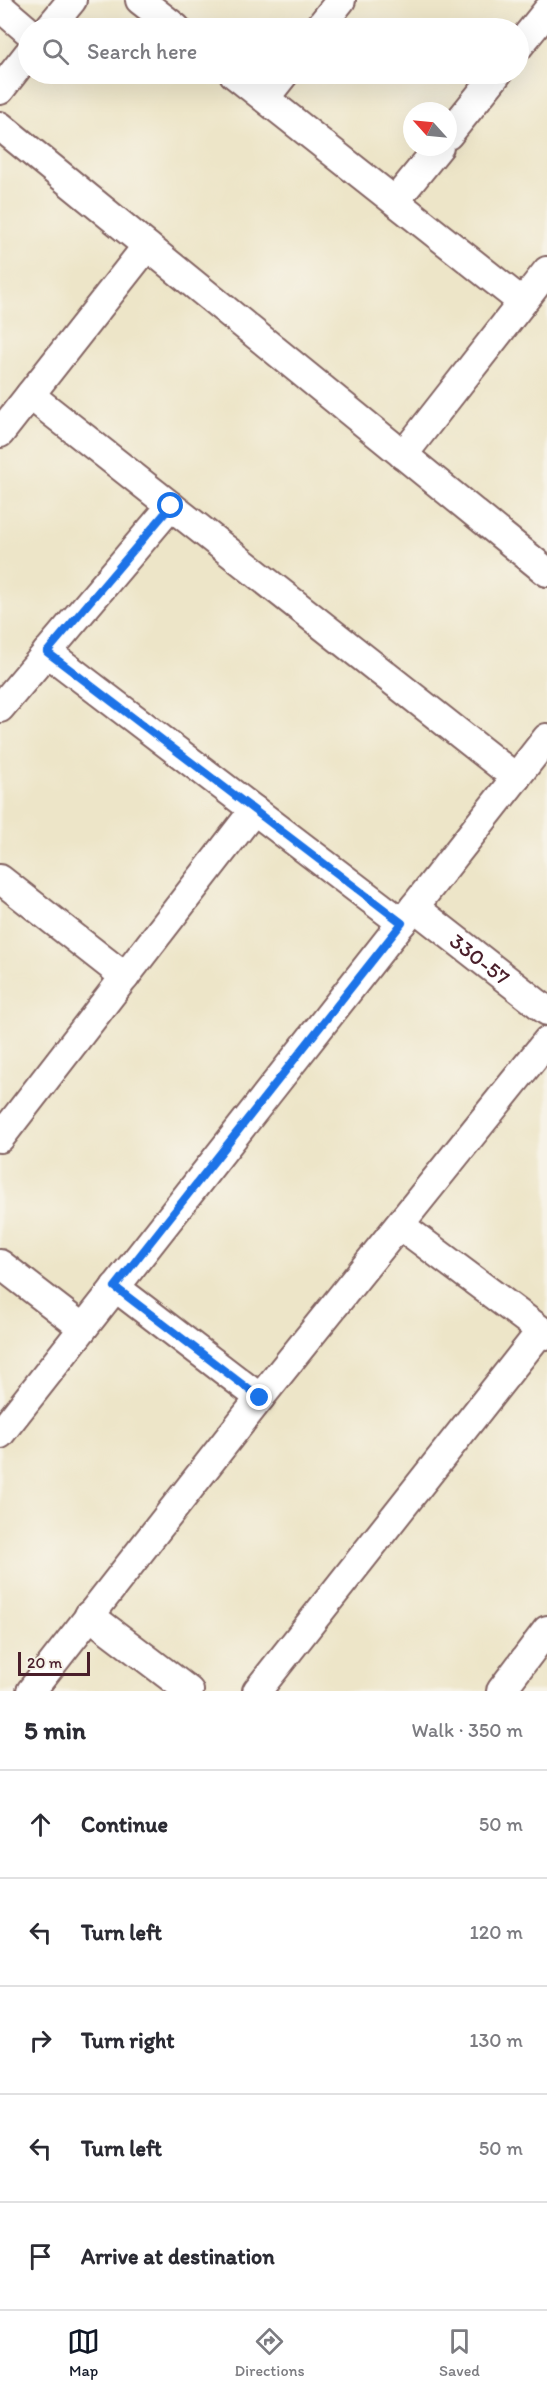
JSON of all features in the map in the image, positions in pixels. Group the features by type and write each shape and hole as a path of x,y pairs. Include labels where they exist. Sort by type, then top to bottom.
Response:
{"street":[{"path":"57,18 72,0"},
{"path":"140,0 163,18"},
{"path":"327,18 341,0"},
{"path":"0,7 18,22"},
{"path":"529,34 547,11"},
{"path":"0,90 18,67"},
{"path":"247,84 522,302"},
{"path":"265,98 276,84"},
{"path":"457,124 489,84"},
{"path":"0,126 547,572"},
{"path":"395,201 432,156"},
{"path":"0,432 147,246"},
{"path":"403,455 547,271"},
{"path":"30,395 516,778"},
{"path":"0,708 171,506"},
{"name":"330-57","path":"47,652 254,810 547,1011"},
{"path":"0,1434 547,738"},
{"path":"4,1124 124,977 254,810"},
{"path":"0,879 124,977"},
{"path":"31,1691 260,1398 547,1041"},
{"path":"257,1691 544,1333 400,1225"},
{"path":"0,1264 83,1328"},
{"path":"115,1287 260,1398"},
{"path":"89,1615 189,1691"},
{"path":"501,1691 547,1630"}],"route":[{"path":"171,506 47,652 402,923 115,1287 260,1398"}]}
